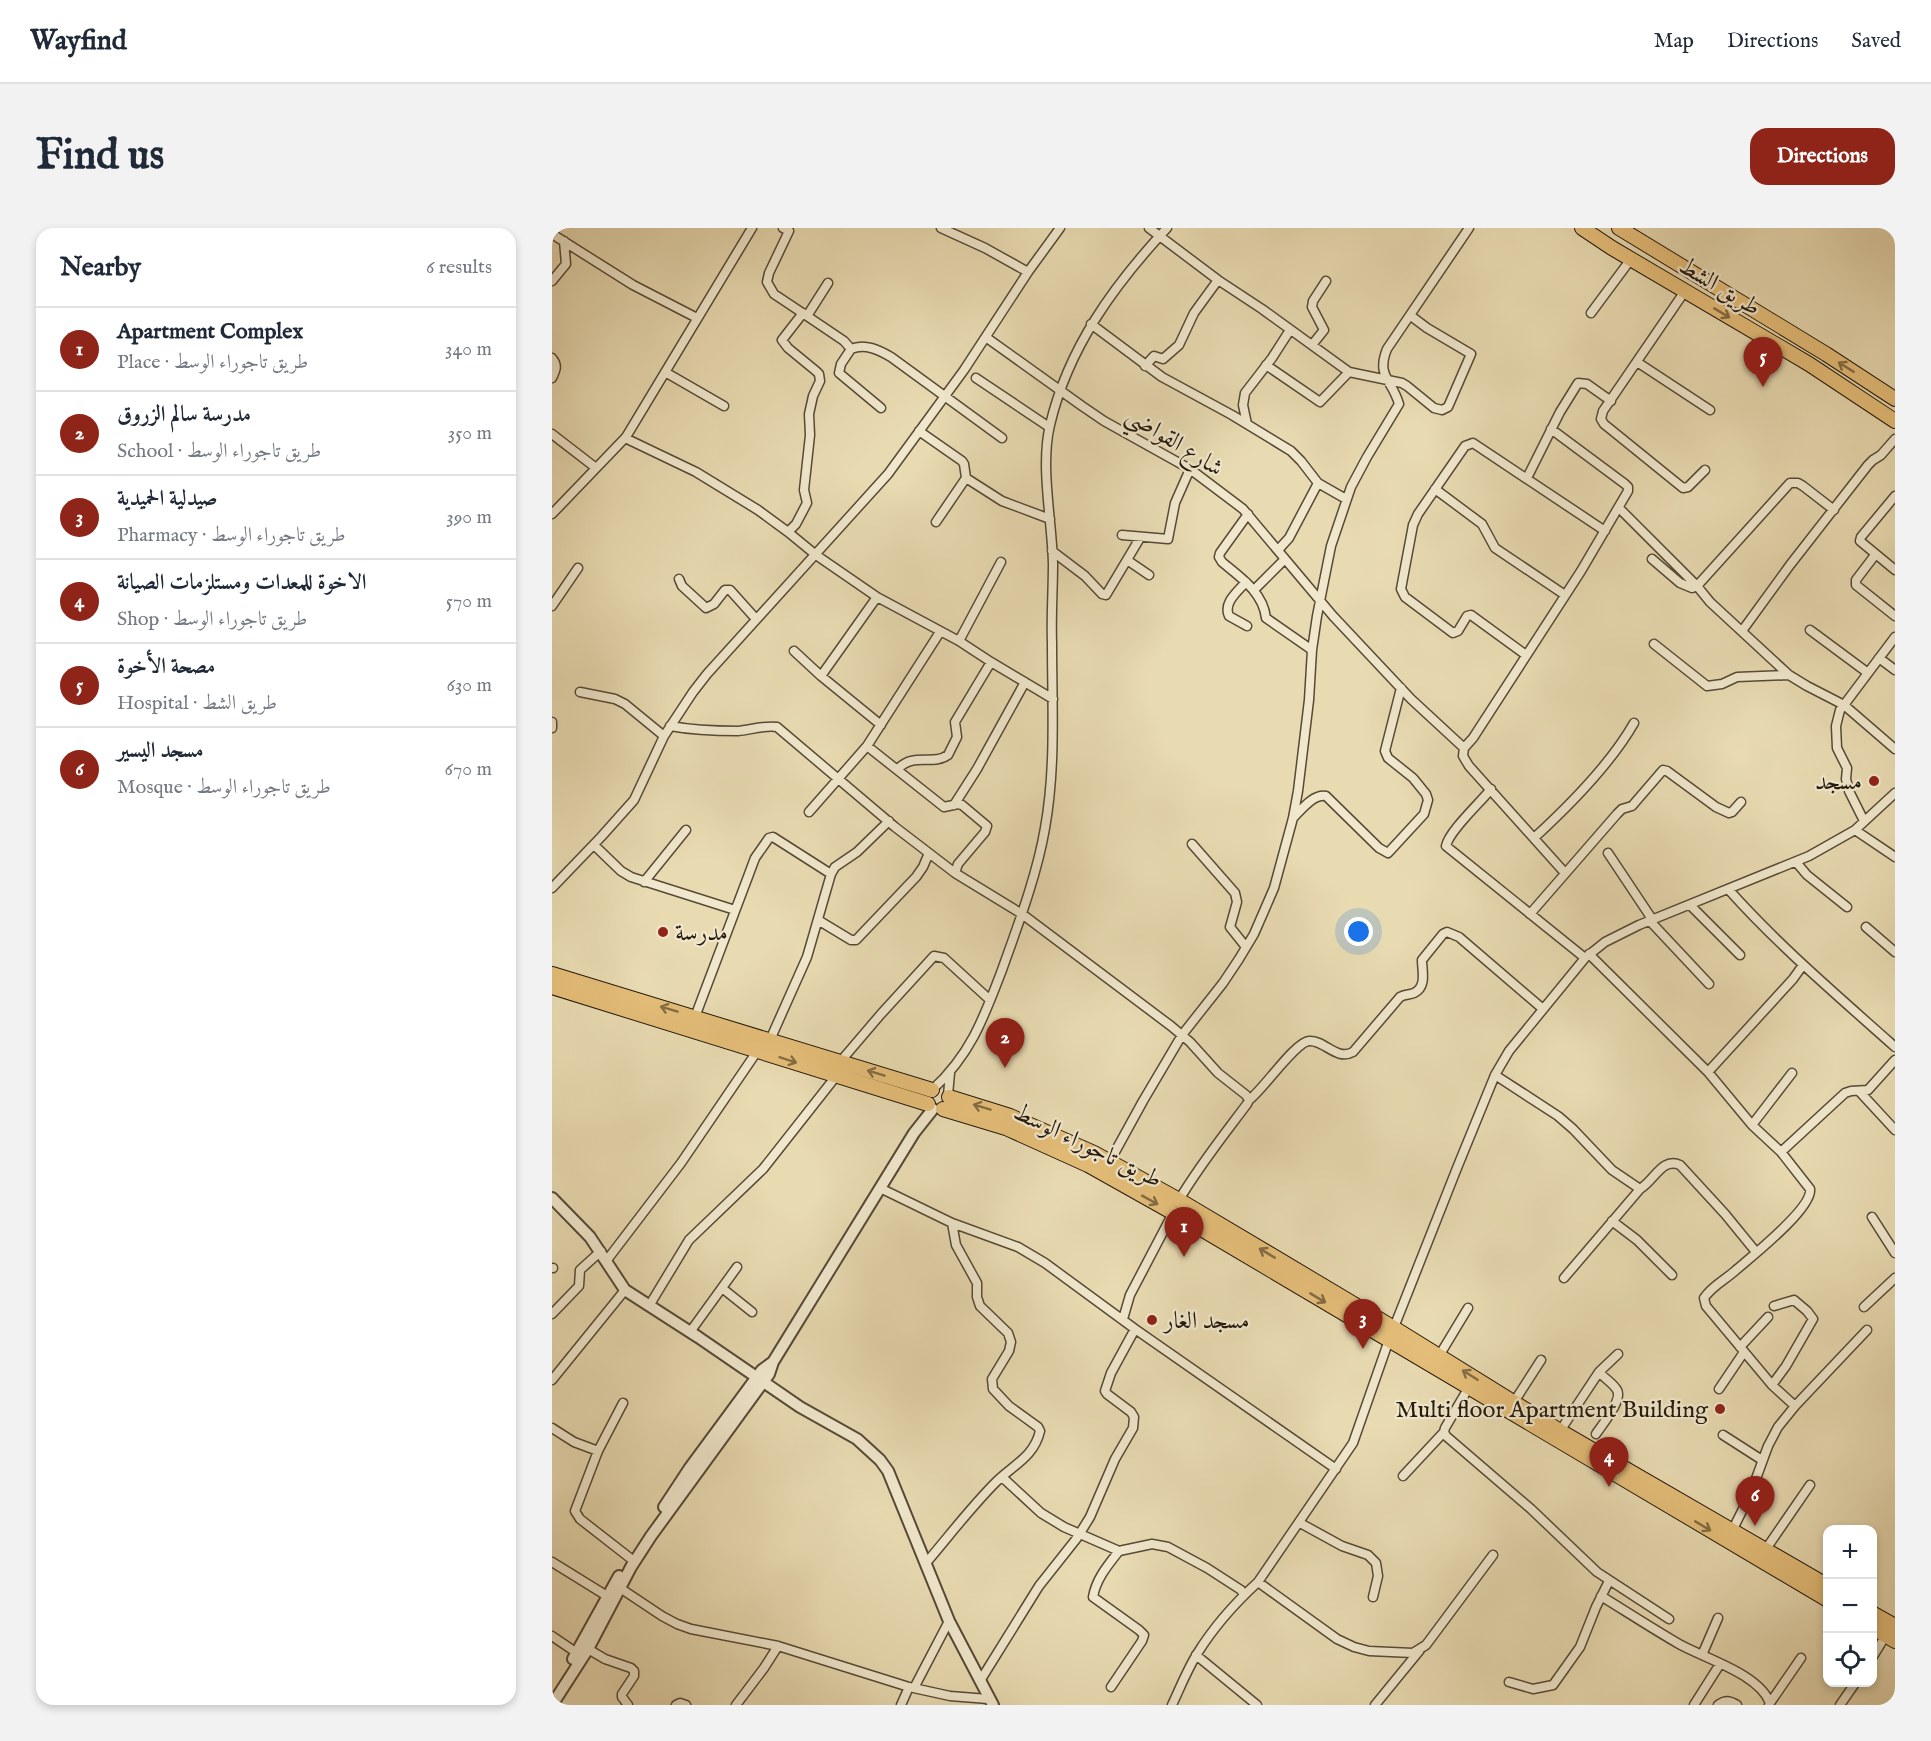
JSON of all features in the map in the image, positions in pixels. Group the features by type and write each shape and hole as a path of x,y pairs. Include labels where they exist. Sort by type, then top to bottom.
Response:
{"main road":[{"name":"طريق الشط","path":"1582,228 1809,364 1895,421"},
{"name":"طريق الشط","path":"1619,228 1826,354 1895,399"},
{"path":"552,974 770,1040 839,1069 933,1090 927,1097 940,1103 1010,1116 1110,1161 1176,1207"},
{"name":"طريق تاجوراء الوسط","path":"552,987 758,1050 839,1069 940,1103 1016,1132 1176,1207 1392,1334 1469,1388 1730,1535 1823,1597"},
{"path":"1392,1334 1439,1356 1730,1535 1766,1550 1823,1584"},
{"path":"1877,1618 1892,1634"},
{"path":"1877,1629 1892,1634"}],"street":[{"path":"552,514 625,438 752,228"},
{"path":"783,228 789,231 767,282 774,294 844,341 851,349"},
{"path":"941,228 986,248 1028,272"},
{"path":"552,888 634,800 664,736 707,674 888,474 987,338 1028,272 1060,228"},
{"path":"1149,228 1218,280 1349,372 1407,386 1428,405 1438,410 1445,409 1448,407 1470,357 1469,352 1411,316"},
{"path":"933,1090 950,1073 972,1042 1022,914 1045,829 1050,784 1053,699 1052,551 1045,458 1049,427 1059,391 1091,324 1128,270 1167,228"},
{"path":"1110,1161 1182,1035 1223,983 1246,947 1274,888 1293,818 1304,748 1312,651 1331,546 1346,499 1367,457 1399,404 1395,391 1387,381 1382,362 1387,349 1469,228"},
{"path":"552,234 633,285 697,318"},
{"path":"552,281 566,264 564,241"},
{"path":"1591,313 1631,259"},
{"path":"1145,366 1153,357 1163,359 1179,345 1194,313 1218,280"},
{"path":"1312,345 1324,330 1312,307 1326,281"},
{"path":"788,532 796,524 807,503 804,490 810,435 809,414 813,396 820,381 819,374 788,348 782,340 805,315 828,283"},
{"path":"1685,291 1602,415 1604,424 1683,488 1688,487 1705,470"},
{"path":"1091,324 1145,366 1247,424 1294,454 1318,483 1346,499"},
{"path":"1247,424 1243,397 1290,330"},
{"name":"شارع القواضي","path":"987,338 1104,422 1190,469 1248,514 1320,602 1401,688 1464,748 1462,752 1464,759 1565,873"},
{"path":"881,408 839,373 841,364 851,349 864,346 884,353 1002,438"},
{"path":"552,358 556,364 552,378"},
{"path":"1637,362 1710,410"},
{"path":"1266,365 1320,402 1349,372"},
{"path":"665,372 724,406"},
{"path":"976,378 1049,427"},
{"path":"1527,478 1551,429 1578,383 1587,384 1611,401"},
{"path":"1464,748 1473,738 1565,595 1628,491 1628,487 1551,429"},
{"path":"919,431 964,464 966,478 936,522"},
{"path":"552,434 596,468"},
{"path":"625,438 696,472 758,510 816,555 877,597 959,641 1053,699"},
{"path":"1742,631 1790,565 1873,460 1881,455 1895,439"},
{"path":"1526,656 1471,615 1467,616 1458,632 1453,633 1405,597 1402,593 1413,525 1418,514 1465,446 1473,443 1605,531"},
{"path":"1122,535 1165,540 1168,538 1176,503 1190,469"},
{"path":"966,478 1002,501 1050,519"},
{"path":"1278,550 1289,538 1318,483"},
{"path":"1652,559 1680,583 1692,588 1697,586 1790,483 1803,486 1834,510"},
{"path":"1435,489 1482,524 1495,548 1565,595"},
{"path":"1895,496 1860,541 1895,570"},
{"path":"1619,508 1710,602 1789,675 1844,705 1895,749"},
{"path":"1248,514 1219,557 1254,590 1263,603 1266,618 1312,651"},
{"path":"1052,551 1085,576 1104,595 1107,595 1140,538"},
{"path":"1875,555 1856,580 1856,585 1895,616"},
{"path":"1127,560 1149,575"},
{"path":"1254,590 1284,560"},
{"path":"959,641 1001,562"},
{"path":"552,606 578,568"},
{"path":"679,579 688,592 706,608 714,604 725,590 730,590 756,619"},
{"path":"1246,582 1228,604 1227,609 1229,616 1247,626"},
{"path":"821,676 877,597"},
{"path":"1810,630 1868,673"},
{"path":"809,812 867,746 940,632"},
{"path":"1864,821 1846,779 1847,768 1837,748 1836,726 1840,710 1895,637"},
{"path":"1654,644 1707,686 1722,684 1737,677 1789,675"},
{"path":"794,651 881,725"},
{"path":"1880,658 1895,670"},
{"path":"898,769 906,762 938,759 948,755 957,740 955,722 991,662"},
{"path":"954,805 977,769 1025,682"},
{"path":"1293,818 1312,800 1321,795 1326,796 1379,848 1388,853 1424,814 1428,800 1426,794 1413,778 1388,758 1385,751 1401,688"},
{"path":"580,692 615,699 625,704 664,736"},
{"path":"552,722 552,728"},
{"path":"1534,837 1582,790 1623,741 1634,723"},
{"path":"670,726 712,731 740,731 774,726 889,822 955,873 1022,914 1182,1035 1218,1073 1246,1095 1249,1100"},
{"path":"867,746 936,802 944,807 963,805 983,822 987,828 958,864 955,873"},
{"path":"1530,914 1617,814 1622,809 1632,806 1663,770 1716,807 1729,813 1741,802"},
{"path":"1491,789 1447,841 1446,846 1530,914 1587,956 1708,1072 1752,1125 1781,1152 1808,1185 1811,1193 1797,1214 1734,1272 1710,1289 1704,1298 1706,1306 1772,1385 1795,1406"},
{"path":"1172,1705 1196,1655 1244,1595 1258,1582 1350,1449 1359,1430 1392,1334 1495,1075 1509,1052 1543,1009 1587,956 1605,942 1651,920 1809,856 1855,830 1895,793"},
{"path":"770,1040 807,957 831,874 835,867 856,852 889,822"},
{"path":"644,882 686,830"},
{"path":"1855,830 1895,857"},
{"path":"694,1017 755,858 770,837 831,874"},
{"path":"1192,844 1235,893 1237,902 1230,927 1246,947"},
{"path":"594,845 621,872 644,882 735,910"},
{"path":"818,920 851,940 856,940 916,877 929,853"},
{"path":"1608,853 1651,920 1709,984"},
{"path":"1796,862 1807,875 1847,907"},
{"path":"1728,890 1803,965 1895,1047"},
{"path":"1690,905 1740,956"},
{"path":"1866,927 1895,952"},
{"path":"1123,1319 1130,1295 1176,1207 1202,1163 1249,1100 1289,1056 1306,1042 1311,1041 1342,1055 1353,1052 1400,997 1416,992 1420,988 1423,977 1422,960 1443,934 1447,932 1459,937 1543,1009"},
{"path":"649,1306 689,1240 763,1169 881,1014 934,956 944,958 990,1000"},
{"path":"1708,1072 1793,980 1803,965"},
{"path":"552,1314 579,1286 580,1270 604,1255 681,1163 758,1050"},
{"path":"1781,1152 1845,1093 1868,1090 1895,1060"},
{"path":"552,1705 631,1566 760,1380 762,1370 773,1362 914,1133 940,1103 950,1073"},
{"path":"1752,1125 1792,1073"},
{"path":"1495,1075 1558,1116 1574,1129 1612,1170 1640,1189"},
{"path":"1858,1091 1895,1130"},
{"path":"1564,1278 1640,1189 1653,1179 1661,1167 1668,1163 1680,1166 1725,1214 1756,1252"},
{"path":"880,1188 952,1223 1018,1246 1336,1469"},
{"path":"554,1205 590,1237 626,1290 800,1407 857,1439 880,1460 888,1470 949,1621 991,1702"},
{"path":"1872,1217 1895,1253"},
{"path":"1612,1221 1637,1240 1672,1275"},
{"path":"926,1563 1002,1477 1025,1459 1040,1431 1038,1427 1009,1406 993,1389 993,1379 1009,1351 1011,1342 1008,1333 981,1306 977,1297 977,1283 956,1245 952,1223"},
{"path":"690,1332 738,1267"},
{"path":"1864,1307 1895,1278"},
{"path":"722,1288 752,1312"},
{"path":"552,1380 626,1290"},
{"path":"1772,1385 1786,1366 1813,1319 1794,1300 1774,1306"},
{"path":"1439,1356 1468,1308"},
{"path":"1719,1389 1742,1349 1768,1317"},
{"path":"980,1681 1039,1586 1080,1534 1100,1499 1115,1459 1133,1428 1134,1417 1131,1412 1105,1391 1111,1373 1135,1329"},
{"path":"1730,1535 1750,1495 1762,1460 1778,1427 1867,1330"},
{"path":"1560,1431 1599,1372 1618,1354"},
{"path":"1514,1402 1541,1360"},
{"path":"1596,1434 1617,1402 1619,1394 1599,1372"},
{"path":"552,1693 582,1651 608,1596 630,1558 689,1469 760,1380"},
{"path":"1403,1476 1444,1432 1469,1388"},
{"path":"623,1403 598,1451 575,1511 580,1519 630,1558"},
{"path":"552,1428 574,1442 598,1451"},
{"path":"1444,1432 1458,1447 1530,1509 1581,1559 1609,1581 1669,1619"},
{"path":"1723,1435 1762,1460"},
{"path":"1002,1477 1041,1513 1064,1527 1119,1551 1152,1544 1168,1547 1207,1568 1241,1590 1244,1595"},
{"path":"1766,1550 1810,1485"},
{"path":"1300,1523 1342,1546 1368,1555 1376,1563 1378,1576 1373,1597"},
{"path":"1111,1687 1144,1635 1093,1597 1095,1588 1107,1566 1119,1551"},
{"path":"1258,1582 1337,1639 1354,1647 1369,1651 1413,1653 1426,1646 1493,1555"},
{"path":"552,1562 608,1596"},
{"path":"1509,1682 1533,1689 1553,1685 1580,1647 1609,1581"},
{"path":"620,1588 677,1624 691,1629 778,1646 911,1687 991,1702"},
{"path":"1601,1596 1671,1639 1762,1689 1770,1704 1801,1658"},
{"path":"1702,1654 1718,1618"},
{"path":"901,1705 949,1621"},
{"path":"1877,1652 1892,1634"},
{"path":"552,1636 582,1651 631,1668 634,1676 622,1694 628,1705"},
{"path":"736,1705 778,1646"},
{"path":"1375,1705 1420,1650"},
{"path":"1196,1655 1257,1705"},
{"path":"1694,1705 1720,1664"},
{"path":"1840,1705 1853,1687"},
{"path":"1718,1705 1723,1701 1730,1701 1737,1705"},
{"path":"676,1705 680,1703 686,1705"}],"place":[{"name":"مصحة الأخوة","path":"1763,387"},
{"name":"مسجد","path":"1874,781"},
{"name":"مدرسة","path":"663,932"},
{"name":"مدرسة سالم الزروق","path":"1005,1068"},
{"name":"Apartment Complex","path":"1184,1257"},
{"name":"مسجد الغار","path":"1152,1320"},
{"name":"صيدلية الحميدية","path":"1363,1349"},
{"name":"Multi floor Apartment Building","path":"1720,1409"},
{"name":"الاخوة للمعدات ومستلزمات الصيانة","path":"1609,1487"},
{"name":"مسجد اليسير","path":"1755,1526"}]}
